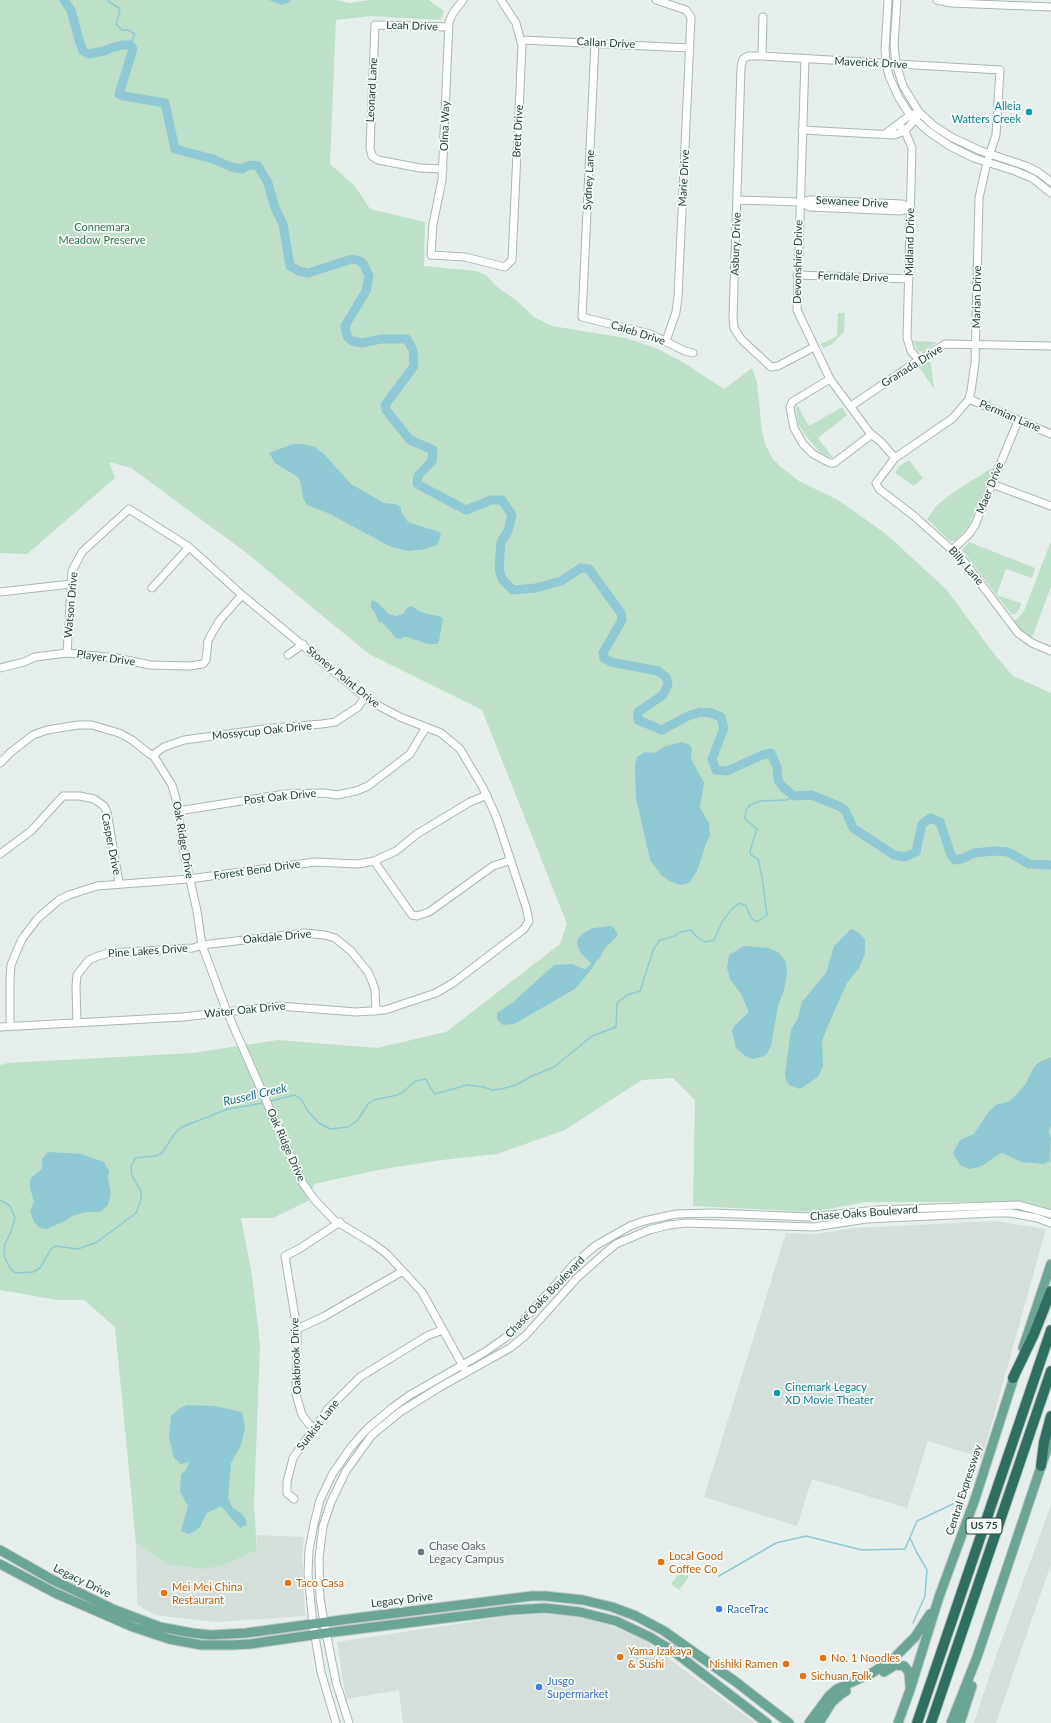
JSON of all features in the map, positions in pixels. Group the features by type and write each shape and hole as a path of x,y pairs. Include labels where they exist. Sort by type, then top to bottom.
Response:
{"highway":[{"path":"1013,1378 1034,1334 1051,1291"},
{"name":"US 75","path":"917,1723 1051,1330"},
{"name":"US 75","path":"931,1723 1051,1371"},
{"path":"1041,1466 1046,1431 1051,1416"}],"main road":[{"name":"Central Expressway","path":"898,1723 939,1597 975,1499 1051,1264"},
{"path":"951,1723 987,1627 1051,1438"},
{"name":"Legacy Drive","path":"0,1550 113,1614 154,1635 190,1643 232,1646 510,1610 545,1608 572,1610 598,1616 629,1626 657,1641 677,1654 767,1723"},
{"name":"Legacy Drive","path":"0,1564 28,1580 113,1614 160,1627 192,1633 230,1634 459,1605 545,1596 583,1600 612,1607 636,1616 664,1631 737,1683 789,1723"},
{"path":"545,1596 545,1608"},
{"path":"809,1723 829,1696 837,1689 872,1673 900,1653 915,1637 939,1597"},
{"path":"459,1605 461,1616"},
{"path":"960,1723 975,1675 987,1627"},
{"path":"657,1641 664,1631"},
{"path":"190,1643 192,1633"},
{"path":"819,1723 840,1695 876,1678 896,1665 904,1666 907,1669 910,1690"},
{"path":"722,1688 733,1688 737,1683"}],"street":[{"name":"Olma Way","path":"431,255 433,224 443,169 449,27 453,13 463,0"},
{"name":"Brett Drive","path":"431,255 465,257 501,267 507,266 512,260 522,40 516,22 501,0"},
{"name":"Marie Drive","path":"656,0 682,8 689,13 691,17 678,297 676,312 666,341"},
{"path":"888,0 885,50 886,63 894,88 903,106 910,115 929,132 950,146 974,158 1016,171 1032,178 1051,193"},
{"path":"897,0 894,45 896,64 903,86 919,112 934,126 953,138 990,154 1026,166 1038,172 1051,182"},
{"path":"939,0 1036,3 1051,7"},
{"path":"762,56 763,17"},
{"name":"Leah Drive","path":"375,24 449,27"},
{"name":"Leonard Lane","path":"375,24 370,148 372,156 378,160 398,164 420,168 443,169"},
{"name":"Callan Drive","path":"522,40 689,48"},
{"name":"Sydney Lane","path":"582,317 595,43"},
{"name":"Maverick Drive","path":"743,59 748,56 762,56 1000,70"},
{"name":"Asbury Drive","path":"743,59 741,67 738,200 733,318 737,334 771,367 778,366 814,347"},
{"name":"Devonshire Drive","path":"805,59 797,310 830,378 871,435 881,442 895,458"},
{"name":"Marian Drive","path":"969,399 974,370 979,198 987,162 997,129 1000,70"},
{"path":"885,134 899,125 910,115 919,112"},
{"path":"802,130 894,135 904,131 915,120 919,112"},
{"name":"Midland Drive","path":"899,125 904,131 912,148 910,279 907,338 912,351 919,360"},
{"name":"Sewanee Drive","path":"738,200 800,202 810,207 901,212 911,208"},
{"name":"Ferndale Drive","path":"797,275 910,279"},
{"name":"Caleb Drive","path":"582,317 650,334 685,351 693,353"},
{"name":"Granada Drive","path":"851,406 945,344 1051,346"},
{"path":"830,378 792,402 790,408 794,428 803,444 822,460 834,463 871,435"},
{"path":"895,458 953,418 969,399"},
{"name":"Permian Lane","path":"969,399 1051,434"},
{"name":"Maer Drive","path":"952,550 969,534 975,525 1018,420"},
{"name":"Billy Lane","path":"895,458 876,483 879,489 914,516 952,550 977,577 1018,633 1032,643 1051,651"},
{"path":"992,484 1051,506"},
{"name":"Stoney Point Drive","path":"129,509 189,547 242,595 303,644 365,697 381,707 441,733 460,749 487,795 496,816 528,915"},
{"name":"Watson Drive","path":"68,652 72,571 82,552 129,509"},
{"path":"152,588 189,547"},
{"path":"0,592 71,584"},
{"name":"Player Drive","path":"0,668 24,662 35,657 68,652 117,658 150,665 189,666 203,664 206,660 208,641 212,633 220,620 242,595"},
{"path":"288,655 303,644"},
{"name":"Mossycup Oak Drive","path":"153,754 184,740 272,728 335,722 358,707 365,697"},
{"path":"0,763 11,752 33,735 47,730 78,725 92,725 119,733 132,740 151,755 153,754"},
{"name":"Post Oak Drive","path":"178,811 285,794 324,792 337,795 356,791 368,786 410,754 426,727"},
{"name":"Oak Ridge Drive","path":"153,754 172,785 176,799 189,879 197,912 202,945 227,1012 302,1182 329,1215 372,1243 403,1271 422,1292 461,1365 467,1372"},
{"name":"Forest Bend Drive","path":"10,1026 11,965 22,939 49,908 69,895 83,889 97,886 119,883 189,879 296,864 315,862 358,864 374,860 396,851 417,834 470,802 487,795"},
{"name":"Casper Drive","path":"0,854 31,831 64,796 80,796 94,799 100,803 107,812 119,883"},
{"path":"374,860 412,915 417,916 429,912 493,866 511,860"},
{"name":"Water Oak Drive","path":"0,1027 183,1017 279,1006 356,1012 376,1011 420,1000 453,983 524,928 528,921 528,915"},
{"name":"Oakdale Drive","path":"202,945 304,933 324,935 335,938 352,951 368,972 375,990 376,1011"},
{"name":"Pine Lakes Drive","path":"77,1023 77,975 89,960 109,953 193,948 202,945"},
{"name":"Chase Oaks Boulevard","path":"336,1723 323,1683 313,1624 308,1574 310,1544 320,1500 333,1473 351,1447 367,1429 410,1395 485,1352 512,1334 574,1264 595,1246 630,1226 658,1217 690,1213 810,1218 971,1206 1018,1205 1051,1214"},
{"path":"971,1206 971,1215"},
{"name":"Chase Oaks Boulevard","path":"349,1723 336,1682 326,1633 319,1574 320,1546 323,1526 331,1502 346,1471 372,1435 400,1412 510,1348 526,1335 592,1263 616,1244 660,1227 686,1223 814,1227 866,1215 971,1215 1011,1213 1037,1218 1051,1223"},
{"path":"764,1216 764,1226"},
{"path":"658,1217 660,1227"},
{"name":"Oakbrook Drive","path":"314,1429 302,1415 296,1394 297,1329 285,1256 299,1249 340,1222"},
{"path":"621,1231 625,1240"},
{"path":"297,1329 403,1271"},
{"name":"Sunkist Lane","path":"294,1499 287,1493 287,1482 293,1458 328,1409 360,1377 427,1336 442,1330"},
{"path":"367,1429 372,1435"},
{"path":"310,1544 320,1546"}],"shaded area":[{"path":"995,1221 1046,1229 982,1458 928,1441 907,1508 812,1479 797,1526 704,1497 786,1233 816,1234 855,1228"},
{"path":"1051,1505 1051,1564 996,1723 974,1723 997,1653"},
{"path":"257,1535 304,1537 302,1556 305,1616 216,1622 156,1615 137,1605 136,1543 166,1564 257,1550"},
{"path":"543,1614 579,1616 611,1626 644,1640 755,1723 403,1723 399,1690 346,1699 337,1642 510,1616"}],"green space":[{"name":"Connemara Meadow Preserve","path":"0,0 336,0 349,3 370,0 429,0 444,11 441,20 370,16 336,20 330,164 355,186 370,209 425,222 424,266 476,271 486,275 497,287 516,300 534,317 552,326 626,338 658,349 686,364 724,389 752,368 757,382 762,432 766,446 773,459 799,481 838,500 886,534 946,589 995,655 1013,676 1051,693 1051,1211 1019,1202 866,1202 812,1212 693,1206 695,1100 673,1078 642,1080 565,1130 497,1154 442,1160 383,1169 314,1184 308,1201 273,1218 241,1218 252,1275 260,1345 254,1504 257,1550 221,1566 202,1569 166,1564 136,1543 115,1327 84,1300 57,1300 0,1290 0,1065 8,1063 192,1053 278,1040 377,1048 446,1032 560,944 567,924 482,710 369,654 244,551 131,468 109,462 115,478 27,554 0,553"},
{"path":"838,313 845,313 844,332 832,344 823,348 821,344 837,336"},
{"path":"913,341 937,342 922,352 918,351"},
{"path":"929,361 931,364 934,389 919,367"},
{"path":"797,405 809,426 842,407 847,415 818,438 834,459 820,452 805,435 798,424"},
{"path":"909,460 923,478 914,486 895,473 899,466"},
{"path":"994,467 969,526 955,541 950,541 927,519 937,505 955,491"},
{"path":"1051,541 1051,587 1033,635 1029,638 1026,637 1015,625 1015,621 1024,611"},
{"path":"969,542 1035,568 1032,578 1006,569 997,594 1021,603 1020,608 1015,614 1013,615 1009,611 962,550"},
{"path":"681,1571 689,1577 679,1590 671,1584"}],"water":[{"path":"269,0 291,0 288,3 281,5"},
{"path":"293,444 302,444 315,447 325,455 351,484 384,503 395,504 401,507 401,512 408,522 439,532 441,535 437,545 426,549 408,551 391,547 330,514 307,505 303,498 301,484 298,477 275,463 269,453"},
{"path":"373,600 389,614 395,616 403,614 408,607 411,606 421,612 441,617 443,619 439,641 437,644 428,644 407,637 403,637 402,639 396,638 382,622 379,622 371,608 371,603"},
{"path":"682,742 690,745 692,750 691,759 704,783 700,806 709,823 710,836 697,871 689,883 681,885 669,881 661,875 650,860 636,798 635,766 637,757 645,752 654,753 666,746"},
{"path":"611,926 618,935 605,948 599,959 575,989 514,1024 503,1025 497,1019 497,1013 512,1003 554,965 572,964 586,969 591,963 580,952 577,943 578,939 582,934 593,928"},
{"path":"851,929 858,932 865,939 865,953 859,968 847,983 822,1041 823,1066 818,1077 800,1089 789,1085 785,1074 791,1030 798,1018 802,1002 826,973 834,946"},
{"path":"744,946 768,948 778,952 786,962 787,974 784,990 778,1006 771,1046 766,1055 752,1059 744,1055 736,1048 732,1031 734,1026 748,1013 748,1009 741,994 730,979 727,968 729,955"},
{"path":"1051,1057 1051,1125 1049,1131 1051,1139 1050,1161 1043,1164 1022,1162 1002,1153 982,1166 969,1169 960,1165 953,1153 960,1140 974,1134 989,1111 996,1105 1010,1101 1025,1085 1034,1067 1038,1063"},
{"path":"48,1152 81,1154 104,1162 109,1171 108,1179 111,1193 108,1205 100,1212 86,1212 72,1216 67,1220 47,1229 40,1228 34,1222 30,1211 34,1202 30,1188 30,1181 32,1177 42,1169 42,1159"},
{"path":"187,1405 215,1406 242,1412 245,1427 241,1445 231,1463 228,1498 233,1508 242,1514 247,1525 240,1528 221,1506 207,1513 200,1527 195,1531 189,1534 181,1531 188,1506 180,1492 181,1474 186,1470 189,1462 181,1464 174,1458 169,1438 171,1416 180,1408"}],"waterway":[{"path":"64,0 71,10 83,51 88,54 123,45 130,45 133,49 119,94 165,103 175,149 213,159 231,167 242,169 250,165 258,166 268,183 275,208 283,224 290,266 299,271 308,273 352,259 360,261 364,265 369,276 366,291 345,326 347,336 352,341 362,343 381,339 407,339 413,350 414,366 385,405 386,410 410,440 433,450 432,461 418,476 417,484 466,510 491,500 502,500 512,515 508,531 501,542 499,569 502,579 513,590 536,588 561,581 581,568 589,569 621,613 622,620 603,653 604,658 611,662 658,671 666,677 668,684 663,695 638,712 638,720 662,730 688,716 700,712 711,713 721,717 724,728 712,759 716,770 727,771 762,755 771,753 777,767 778,780 783,787 794,796 811,795 839,806 845,810 853,828 894,855 905,857 916,852 922,824 930,818 940,822 951,855 955,860 964,858 974,853 994,851 1008,852 1029,864 1051,865"},
{"path":"108,0 119,8 120,11 116,24 122,30 128,30 135,34 130,45"},
{"name":"Russell Creek","path":"270,1101 295,1095 302,1100 307,1110 319,1123 330,1129 348,1127 357,1121 368,1104 374,1100 397,1095 403,1092 415,1081 426,1079 435,1094 467,1085 492,1090 516,1085 530,1077 554,1067 592,1036 616,1027 617,1003 627,995 640,991 654,948 660,940 675,936 680,932 691,930 696,936 705,942 714,940 722,922 730,911 739,903 746,906 751,918 755,921 758,921 767,915 758,859 751,855 750,851 757,829 745,819 746,810 750,805 760,801 786,800 794,796"},
{"name":"Russell Creek","path":"0,1200 10,1206 15,1218 11,1232 5,1244 4,1256 10,1268 15,1273 33,1272 40,1268 51,1249 55,1246 78,1249 97,1242 136,1213 141,1200 141,1191 132,1176 131,1167 135,1158 156,1156 162,1153 175,1133 182,1127 228,1109 264,1103"},
{"path":"719,1576 776,1543 806,1536 862,1550 905,1549 917,1521 957,1502"},
{"path":"910,1538 927,1570 925,1596 913,1623"}],"place":[{"name":"Alleia Watters Creek","path":"1029,112"},
{"name":"Cinemark Legacy XD Movie Theater","path":"777,1393"},
{"name":"Chase Oaks Legacy Campus","path":"421,1552"},
{"name":"Local Good Coffee Co","path":"661,1562"},
{"name":"Taco Casa","path":"288,1583"},
{"name":"Mei Mei China Restaurant","path":"164,1593"},
{"name":"RaceTrac","path":"719,1609"},
{"name":"Yama Izakaya & Sushi","path":"620,1657"},
{"name":"No. 1 Noodles","path":"823,1658"},
{"name":"Nishiki Ramen","path":"786,1664"},
{"name":"Sichuan Folk","path":"803,1676"},
{"name":"Jusgo Supermarket","path":"539,1687"}]}
